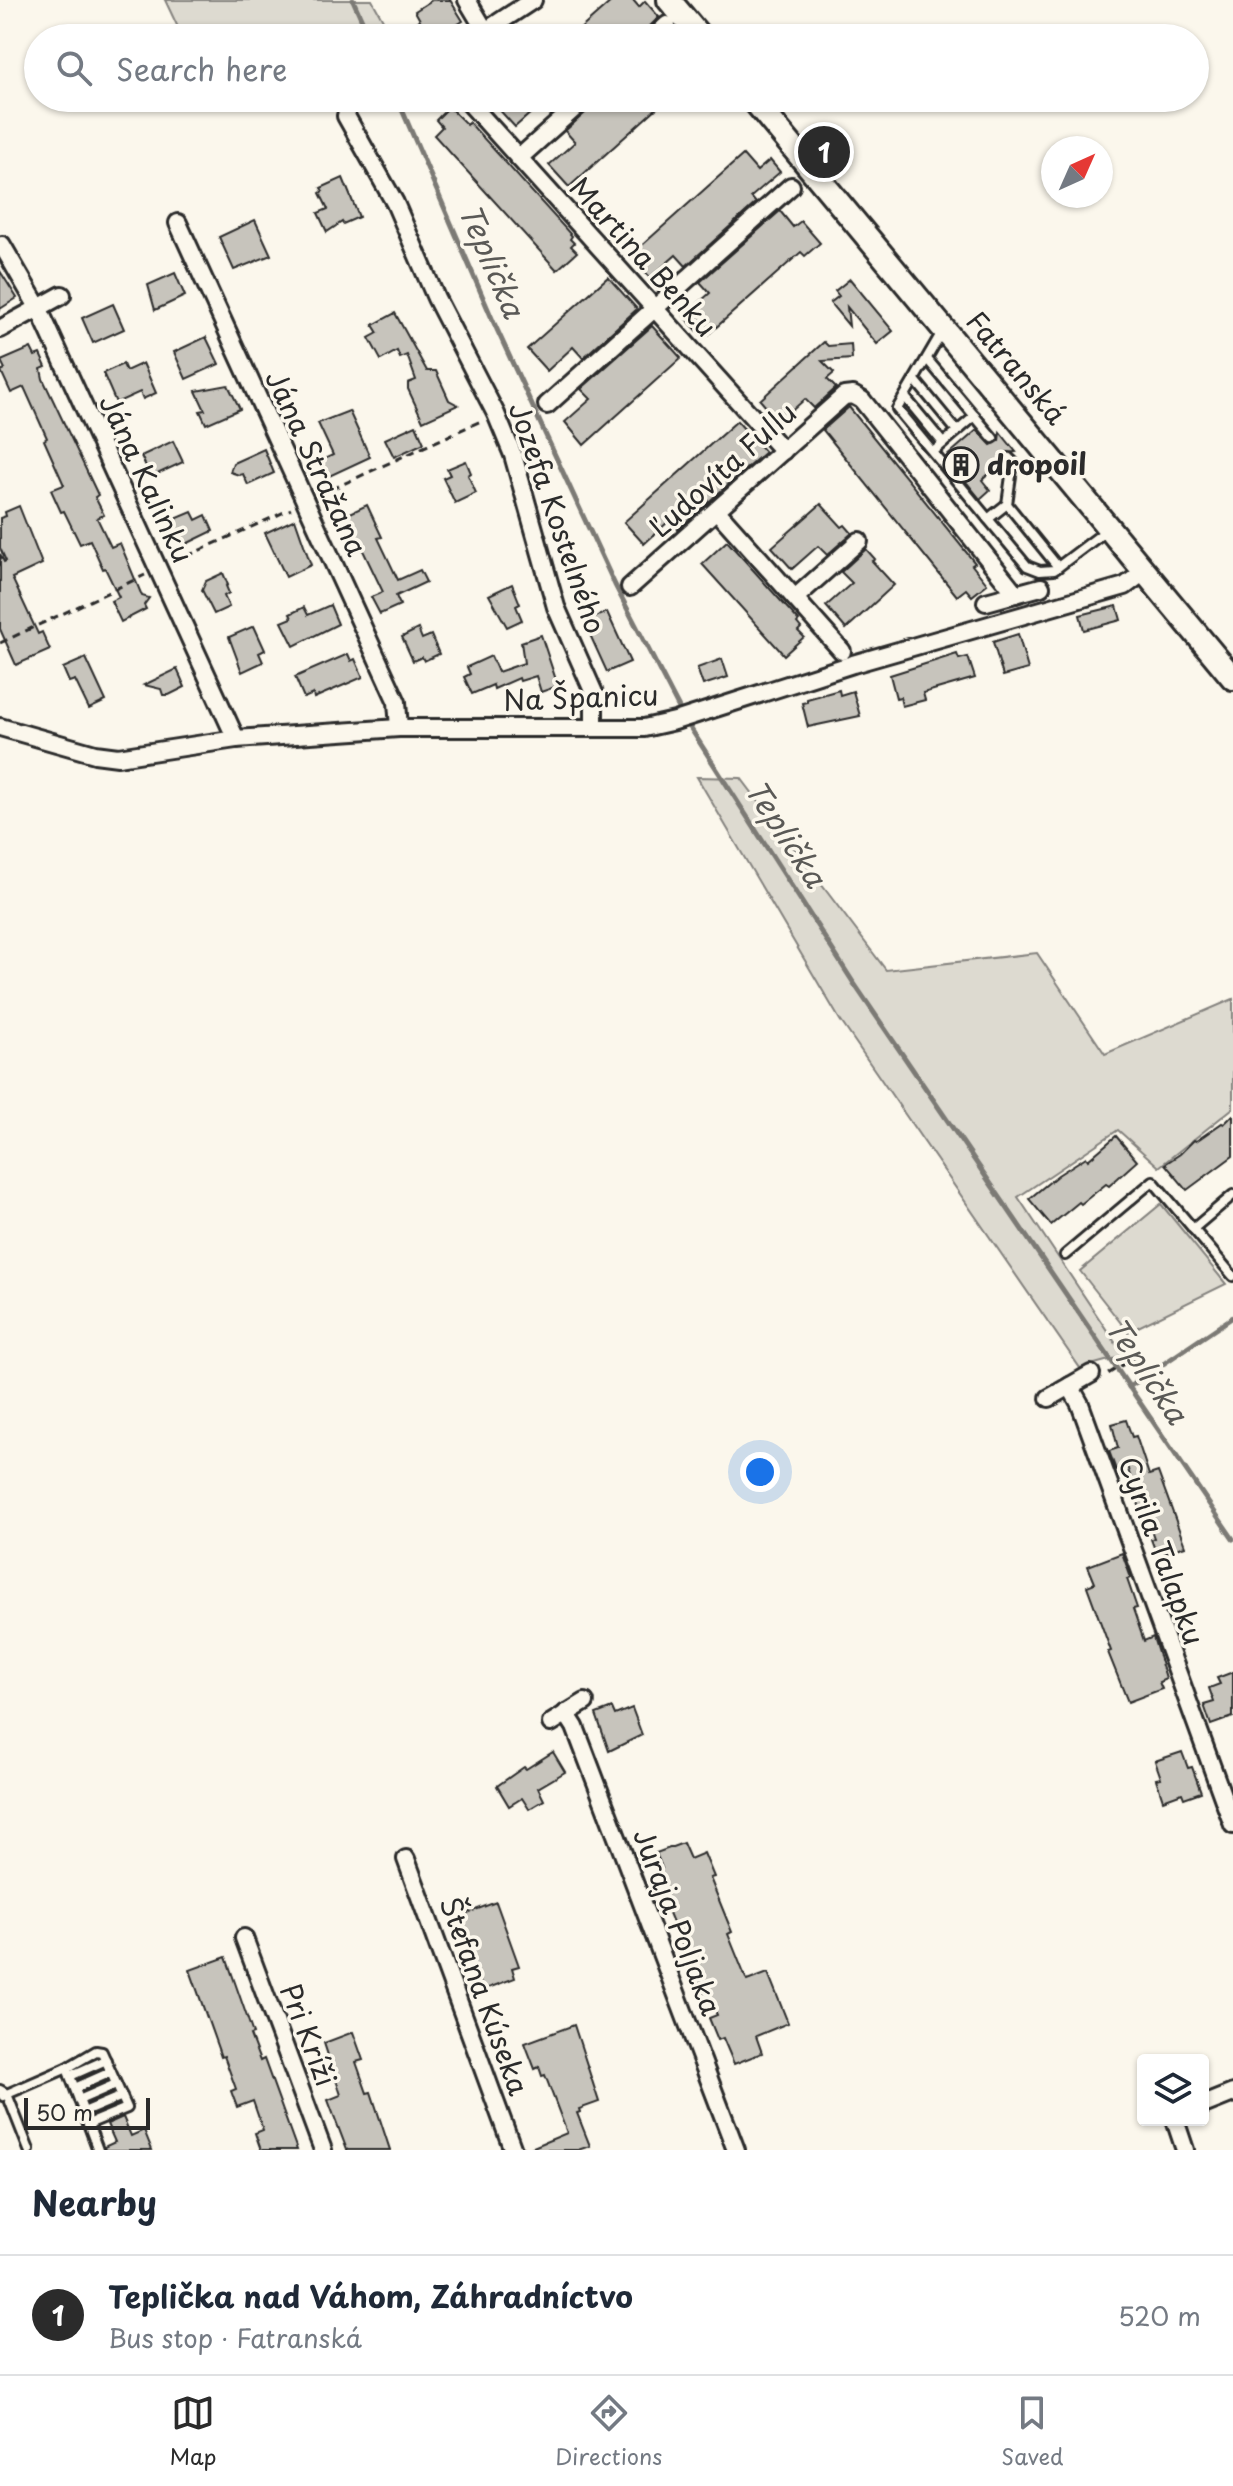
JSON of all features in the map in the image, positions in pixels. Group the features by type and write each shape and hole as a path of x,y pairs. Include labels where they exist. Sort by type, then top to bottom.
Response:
{"main road":[{"path":"669,0 689,24"},
{"name":"Fatranská","path":"764,112 1233,678"}],"street":[{"path":"467,0 476,24"},
{"path":"497,24 533,0"},
{"name":"Martina Benku","path":"478,112 783,451"},
{"path":"519,158 570,112"},
{"name":"Jozefa Kostelného","path":"346,116 395,203 436,298 496,414 513,455 556,607 594,693 594,728"},
{"path":"547,405 791,186"},
{"name":"Jána Stražana","path":"178,223 397,702 399,728"},
{"name":"Jána Kalinku","path":"2,245 39,309 236,739"},
{"path":"0,329 62,295"},
{"name":"Ľudovíta Fullu","path":"630,587 844,396 853,395 862,400 1016,594"},
{"path":"717,511 842,651"},
{"path":"795,598 859,541"},
{"name":"Na Španicu","path":"0,727 95,754 118,757 236,739 399,728 644,728 1125,586 1145,571"},
{"path":"986,602 1041,587"},
{"path":"1049,1398 1099,1375"},
{"name":"Cyrila Talapku","path":"1070,1386 1080,1404 1233,1825"},
{"path":"551,1723 585,1702"},
{"name":"Juraja Poljaka","path":"566,1713 575,1727 736,2150"},
{"name":"Štefana Kúseka","path":"406,1859 513,2150"},
{"name":"Pri Kríži","path":"244,1938 323,2150"},
{"path":"1209,2103 1233,2093"},
{"path":"1177,2126 1185,2150"}],"lane":[{"path":"944,328 897,409 1027,566 1040,571 1054,570 1109,528"},
{"path":"927,359 993,438"},
{"path":"915,380 957,431"},
{"path":"905,397 943,443"},
{"path":"933,452 975,416"},
{"path":"988,519 1007,504 1013,462 1009,458"},
{"path":"1007,504 1058,567"},
{"path":"1065,1255 1153,1181 1233,1276"},
{"path":"1193,1229 1233,1195"},
{"path":"29,2150 2,2094 106,2060 127,2108 88,2124"},
{"path":"69,2072 98,2150"},
{"path":"75,2088 111,2072"},
{"path":"79,2100 116,2084"},
{"path":"84,2112 122,2096"}],"path":[{"path":"0,643 496,414"},
{"path":"1099,1375 1138,1355"}],"shaded area":[{"path":"165,0 372,0 385,24 176,24"},
{"path":"697,777 741,778 886,970 1037,953 1105,1054 1233,999 1233,1108 1159,1167 1118,1130 1018,1197 1124,1356 1080,1368 840,1020"},
{"path":"1161,1204 1226,1284 1128,1332 1080,1271"}],"building":[{"path":"432,0 450,0 463,21 458,24 414,24 420,20 415,11"},
{"path":"613,0 633,0 639,7 645,1 659,17 652,24 586,24"},
{"path":"444,112 454,112 467,125 469,122 572,236 570,239 574,243 571,246 577,252 557,270 434,135 442,127 436,120"},
{"path":"501,112 532,112 515,127"},
{"path":"586,112 652,112 569,187 549,165 575,142 565,131"},
{"path":"743,155 757,171 770,160 780,172 751,197 756,203 686,266 676,255 650,278 630,256"},
{"path":"343,178 359,217 342,222 327,232 318,213 328,209 320,193 323,191 321,188"},
{"path":"780,211 793,227 801,221 820,243 805,256 801,252 704,338 684,316 710,293 700,282"},
{"path":"255,220 271,255 234,270 219,237"},
{"path":"0,271 17,298 0,309"},
{"path":"175,273 185,296 155,310 148,285"},
{"path":"608,277 637,309 583,358 573,347 547,371 527,349"},
{"path":"850,279 893,331 877,344 847,307 849,326 830,303 839,296 835,291"},
{"path":"113,304 124,329 93,343 82,318"},
{"path":"395,313 427,371 436,371 449,400 458,405 423,421 408,389 408,383 416,380 407,355 400,358 397,351 381,360 369,338 378,333 373,325"},
{"path":"652,326 681,358 584,445 565,422 591,399 581,389"},
{"path":"206,337 219,364 186,379 174,352"},
{"path":"824,342 828,346 851,344 852,359 822,361 834,373 827,379 836,388 814,408 805,399 779,422 760,400"},
{"path":"31,348 35,356 40,354 46,367 41,369 43,379 98,495 95,497 104,515 97,518 111,547 120,543 142,596 149,598 144,605 146,609 121,622 111,601 119,597 105,568 90,540 80,544 51,490 64,485 24,387 11,393 1,371 5,369 1,361"},
{"path":"143,363 156,393 143,399 140,392 116,403 103,373 123,364 126,371"},
{"path":"228,385 240,409 206,424 200,411 205,410 196,391"},
{"path":"849,407 975,563 972,565 987,584 972,596 966,589 957,596 823,430"},
{"path":"349,411 370,457 325,478 318,462 333,455 318,423"},
{"path":"737,421 765,452 678,529 670,520 644,544 624,522"},
{"path":"416,425 424,443 394,457 385,439"},
{"name":"dropoil","path":"977,430 991,445 999,441 1000,432 1016,452 1005,453 1003,462 982,480 990,490 980,499 946,457"},
{"path":"173,441 183,462 151,477 141,456"},
{"path":"264,449 274,473 248,485 243,474 230,472 233,463"},
{"path":"466,461 476,493 455,503 443,478 450,475 447,469"},
{"path":"821,504 842,527 845,525 852,533 827,555 818,546 792,569 772,547"},
{"path":"367,505 382,537 378,538 398,580 420,570 426,582 396,596 400,605 380,614 371,597 383,592 346,515"},
{"path":"19,506 42,564 12,578 38,634 42,632 50,650 16,665 0,629 0,554 6,561 0,548 0,518 6,516 5,512"},
{"path":"192,512 196,520 206,515 213,531 182,546 173,520"},
{"path":"295,519 311,565 286,577 265,533"},
{"path":"727,541 799,621 797,623 801,628 798,631 804,637 784,655 702,564"},
{"path":"866,549 875,559 872,561 894,585 846,629 826,606 852,583 841,572"},
{"path":"223,573 229,593 224,596 229,607 214,614 202,590 206,581"},
{"path":"512,584 522,620 507,627 489,595"},
{"path":"330,605 338,624 294,646 282,622 304,607 308,615"},
{"path":"1117,606 1121,620 1084,630 1080,615"},
{"path":"607,612 630,662 607,672 586,626 588,620"},
{"path":"254,626 265,650 259,653 263,662 242,672 229,637"},
{"path":"418,629 422,639 431,635 439,654 424,661 422,657 413,661 402,637"},
{"path":"1018,634 1028,669 1003,676 993,642"},
{"path":"541,635 558,686 541,692 536,676 520,681 519,678 494,689 493,685 472,694 464,677 470,674 467,667 491,656 498,672 524,663 521,642"},
{"path":"348,654 351,661 355,659 363,677 314,698 313,694 304,698 295,677"},
{"path":"957,654 959,659 968,657 975,678 923,693 925,700 902,706 900,697 896,698 890,675"},
{"path":"86,658 106,701 89,709 75,680 69,682 63,668"},
{"path":"722,659 728,677 703,685 697,668"},
{"path":"177,669 185,687 169,695 163,695 161,689 144,685"},
{"path":"839,690 840,695 853,691 860,716 808,727 802,703"},
{"path":"1233,1115 1233,1156 1187,1190 1165,1164 1194,1140 1224,1124"},
{"path":"1116,1136 1137,1161 1109,1186 1106,1184 1081,1204 1079,1202 1051,1225 1029,1199 1058,1175 1086,1157 1088,1160"},
{"path":"1126,1420 1132,1437 1136,1436 1149,1475 1158,1472 1185,1546 1157,1555 1151,1539 1154,1538 1144,1510 1141,1512 1127,1466 1116,1470 1109,1451 1118,1448 1112,1424"},
{"path":"1122,1553 1137,1608 1133,1609 1144,1641 1153,1637 1166,1679 1159,1682 1162,1689 1128,1702 1087,1586 1095,1583 1088,1566"},
{"path":"1233,1672 1233,1717 1211,1725 1204,1705 1214,1702 1209,1688 1220,1684 1217,1678"},
{"path":"612,1708 615,1715 632,1708 642,1735 609,1751 596,1714"},
{"path":"553,1752 565,1772 538,1788 544,1800 529,1809 522,1798 509,1806 497,1786"},
{"path":"1182,1752 1188,1768 1192,1767 1201,1792 1184,1798 1182,1793 1163,1800 1156,1779 1161,1778 1155,1761"},
{"path":"683,1843 690,1859 704,1853 714,1877 710,1878 732,1932 728,1934 747,1981 768,1973 788,2023 756,2036 762,2053 734,2064 723,2038 718,2040 709,2018 717,2015 698,1980 702,1978 690,1950 685,1952 667,1908 671,1906 657,1870 662,1868 656,1853"},
{"path":"496,1902 519,1966 512,1968 515,1978 483,1990 457,1917"},
{"path":"226,1957 253,2034 250,2035 260,2061 264,2059 297,2150 261,2150 255,2133 263,2130 253,2101 237,2107 231,2091 236,2089 224,2056 221,2057 190,1970"},
{"path":"574,2025 599,2102 579,2109 577,2113 590,2146 578,2150 526,2150 567,2133 545,2075 542,2076 539,2067 535,2069 525,2043"},
{"path":"353,2032 363,2060 356,2062 367,2093 371,2092 390,2150 347,2150 328,2100 341,2095 324,2043"},
{"path":"123,2117 131,2136 144,2130 152,2150 105,2150 104,2147 115,2142 107,2124"}],"waterway":[{"name":"Teplička","path":"353,0 364,24"},
{"name":"Teplička","path":"403,112 494,323 615,585 684,718 853,982 1233,1539"},
{"path":"1129,1387 1233,1317"}],"place":[{"name":"Teplička nad Váhom, Záhradníctvo","path":"824,152"},
{"name":"dropoil","path":"961,465"}]}
